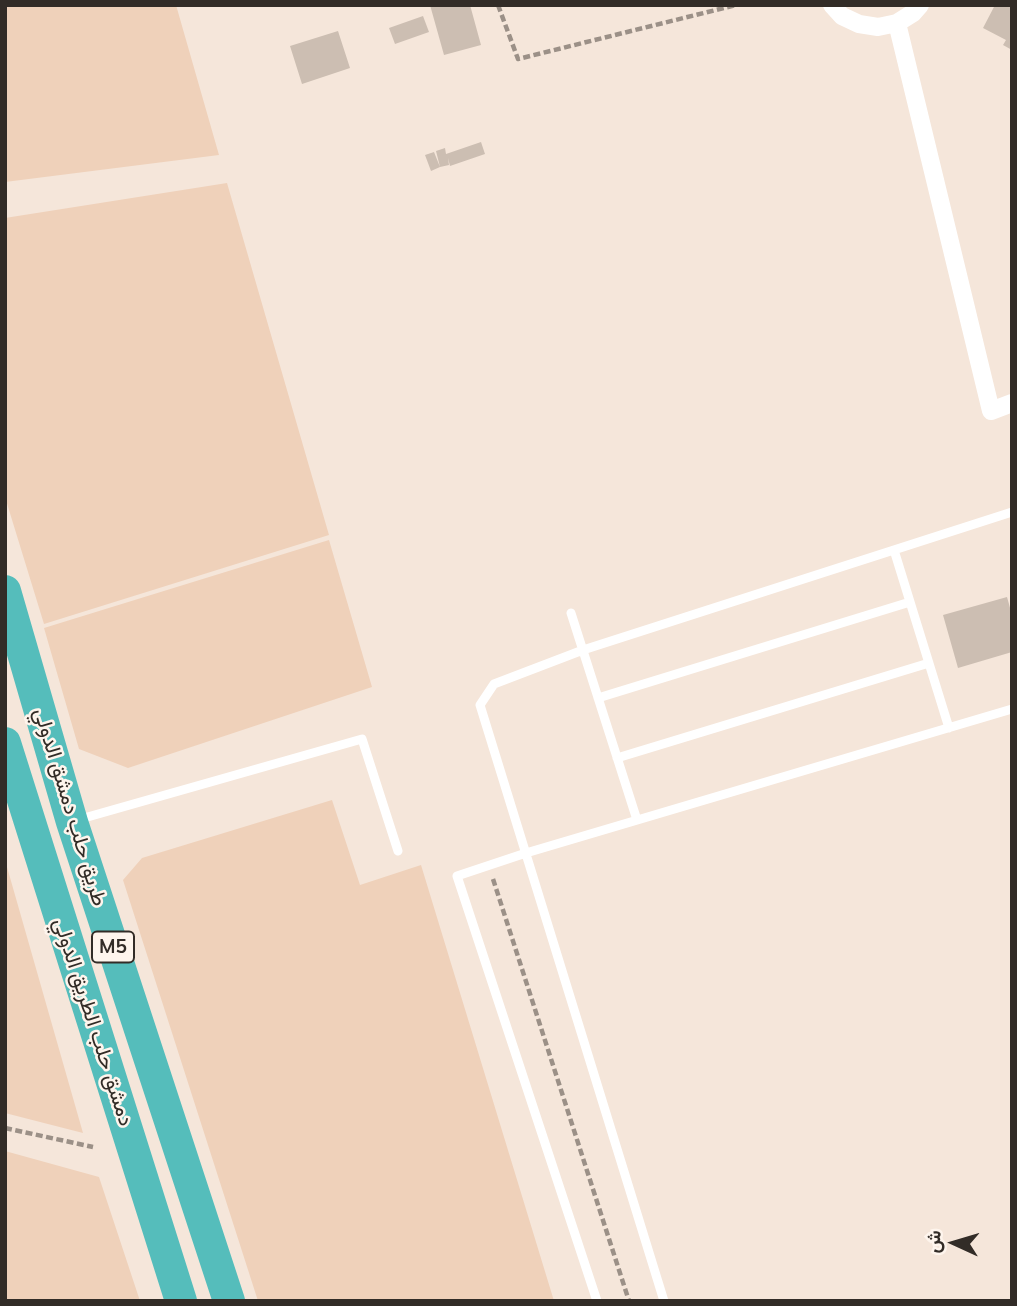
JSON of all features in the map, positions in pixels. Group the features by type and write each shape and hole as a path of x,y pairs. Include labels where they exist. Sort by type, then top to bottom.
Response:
{"highway":[{"name":"طريق حلب دمشق الدولي","path":"5,591 72,822 229,1301"},
{"name":"دمشق حلب الطريق الدولي","path":"5,743 181,1301"}],"street":[{"path":"832,5 842,16 859,24 878,27 897,23 920,5"},
{"path":"897,23 991,411 1012,404"}],"lane":[{"path":"664,1301 480,705 494,684 583,650 1012,512"},
{"path":"894,550 949,728"},
{"path":"598,698 910,603"},
{"path":"571,613 636,820"},
{"path":"617,758 929,663"},
{"path":"597,1301 457,876 526,853 1012,709"},
{"path":"72,822 362,739 398,851"}],"path":[{"path":"498,5 518,59 737,5"},
{"path":"488,866 629,1301"},
{"path":"5,1128 93,1147"}],"shaded area":[{"path":"5,5 176,5 219,155 5,182"},
{"path":"227,183 329,535 44,624 5,497 5,218"},
{"path":"329,540 372,687 128,768 79,749 44,628"},
{"path":"332,800 360,885 421,865 554,1301 258,1301 123,880 142,858"},
{"path":"5,860 83,1133 5,1113"},
{"path":"5,1151 99,1177 140,1301 5,1301"}],"building":[{"path":"430,5 470,5 481,45 444,55"},
{"path":"995,5 1012,5 1012,50 1003,45 1006,40 983,28"},
{"path":"423,16 429,32 395,44 389,28"},
{"path":"338,31 350,68 302,84 290,46"},
{"path":"481,142 485,154 450,166 448,158 449,165 440,167 436,151 445,148 446,154"},
{"path":"434,152 440,167 431,171 425,155"},
{"path":"1007,597 1012,615 1012,652 958,668 943,615"}]}
